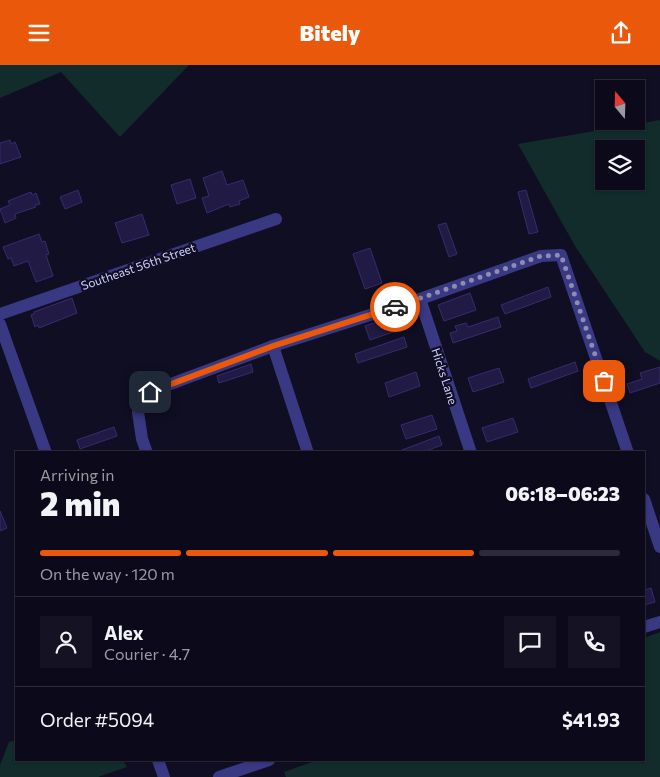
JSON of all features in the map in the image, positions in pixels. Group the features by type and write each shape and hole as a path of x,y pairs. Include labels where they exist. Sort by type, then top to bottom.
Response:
{"street":[{"name":"Southeast 56th Street","path":"0,314 276,219"},
{"path":"146,451 142,439 138,412 150,392 273,346 420,299 541,256 561,255 627,451"},
{"name":"Hicks Lane","path":"420,299 470,451"},
{"path":"0,324 6,359 45,451"},
{"path":"273,346 307,451"},
{"path":"645,502 660,547"},
{"path":"645,627 660,621"},
{"path":"158,761 164,777"},
{"path":"218,777 250,763 263,761"}],"green space":[{"path":"0,65 189,65 120,137 61,72 0,98"},
{"path":"660,120 660,361 645,352 575,246 518,144 601,130 645,130 645,123"},
{"path":"660,632 660,777 286,777 284,772 314,761 645,761 645,638"},
{"path":"15,740 15,761 124,761 127,767 98,777 0,777 0,765 9,742"}],"building":[{"path":"10,140 11,144 15,142 21,157 0,164 0,143"},
{"path":"222,171 227,185 243,180 249,197 239,201 240,204 230,207 229,204 207,213 202,198 209,196 203,178"},
{"path":"190,179 196,198 177,204 171,185"},
{"path":"78,190 82,202 65,209 60,197"},
{"path":"526,190 538,232 529,234 518,192"},
{"path":"31,192 32,195 36,193 40,204 15,214 16,218 5,223 0,209 10,205 8,201"},
{"path":"142,214 149,235 122,243 115,223"},
{"path":"446,223 457,254 449,257 438,225"},
{"path":"39,234 42,242 45,241 49,254 46,255 53,276 36,282 28,261 14,266 11,258 8,259 3,247"},
{"path":"370,248 382,283 365,289 353,254"},
{"path":"548,287 551,297 505,314 501,305"},
{"path":"470,293 476,310 444,321 438,305"},
{"path":"72,298 77,313 39,328 38,325 35,327 31,315 34,312"},
{"path":"397,315 402,329 370,340 365,326"},
{"path":"498,317 501,327 453,343 450,333 457,331 455,326 466,323 468,327"},
{"path":"404,337 407,347 358,363 355,354"},
{"path":"575,362 578,371 531,388 528,379"},
{"path":"251,364 253,372 219,383 217,376"},
{"path":"660,367 660,383 630,393 627,384 642,379 640,373"},
{"path":"499,368 504,382 473,392 468,378"},
{"path":"416,372 420,386 389,397 385,383"},
{"path":"432,415 437,429 406,439 401,425"},
{"path":"513,418 518,432 487,442 482,428"},
{"path":"114,427 117,436 80,449 77,440"},
{"path":"439,436 442,445 426,451 399,451"},
{"path":"0,511 7,528 0,531"},
{"path":"651,588 655,602 645,605 645,590"}],"way so far":[{"path":"395,307 541,256 561,255 604,381"}],"route":[{"path":"150,392 273,346 395,307"}]}
